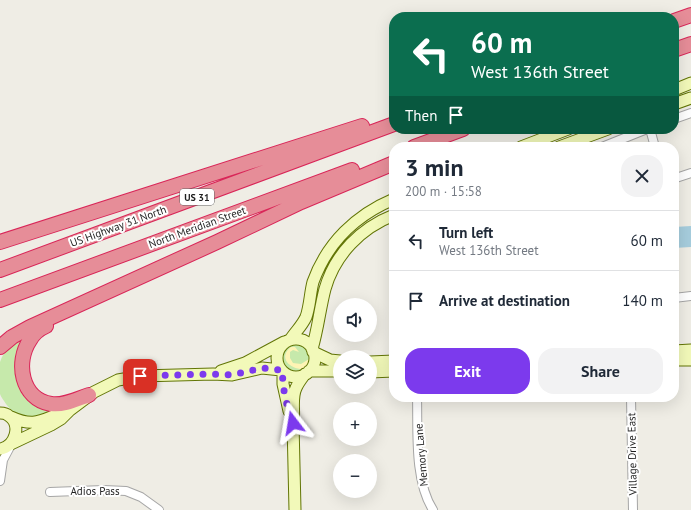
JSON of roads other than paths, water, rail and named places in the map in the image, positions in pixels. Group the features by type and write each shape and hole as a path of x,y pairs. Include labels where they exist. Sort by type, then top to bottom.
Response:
{"highway":[{"path":"679,19 691,15"},
{"path":"679,48 691,44"},
{"path":"1,242 62,221 234,168 389,118"},
{"name":"US Highway 31 North","path":"0,270 389,126"},
{"path":"428,142 450,134"},
{"path":"431,142 437,139"},
{"name":"North Meridian Street","path":"0,300 389,156"},
{"path":"0,354 4,343 24,330 314,196 389,164"},
{"path":"74,307 37,331 30,339 22,357 22,372 24,381 31,393 38,399 46,402 62,404 89,395"}],"street":[{"path":"679,88 691,84"},
{"path":"679,102 691,98"},
{"path":"679,117 691,113"},
{"path":"534,142 555,134"},
{"path":"573,142 594,134"},
{"path":"615,142 635,134"},
{"path":"679,177 691,173"},
{"path":"293,423 290,417 283,384 282,371 277,362 279,349 305,319 310,294 317,271 335,242 357,221 389,202"},
{"path":"295,510 293,423 294,392 297,385 314,362 313,350 325,290 336,264 346,249 360,235 378,222 389,216"},
{"path":"679,297 691,296"},
{"path":"216,374 245,363 288,340 302,340 313,350 333,360"},
{"path":"679,351 691,350"},
{"path":"679,360 691,360"},
{"path":"377,362 389,361"},
{"path":"0,449 7,448 11,444 61,419 89,395 104,386 128,378 140,376 232,375 262,368 282,371 288,375 295,376 307,372 333,371"},
{"path":"377,372 389,371"},
{"name":"Memory Lane","path":"417,402 420,475 424,493 432,510"},
{"name":"Village Drive East","path":"631,402 633,510"},
{"path":"0,404 14,424 16,432 3,460 0,481"},
{"path":"7,415 22,421 36,422 70,410"},
{"name":"Adios Pass","path":"50,492 104,490 126,491 141,497 158,510"}],"water":[{"path":"691,226 691,247 679,248 679,227"}]}
